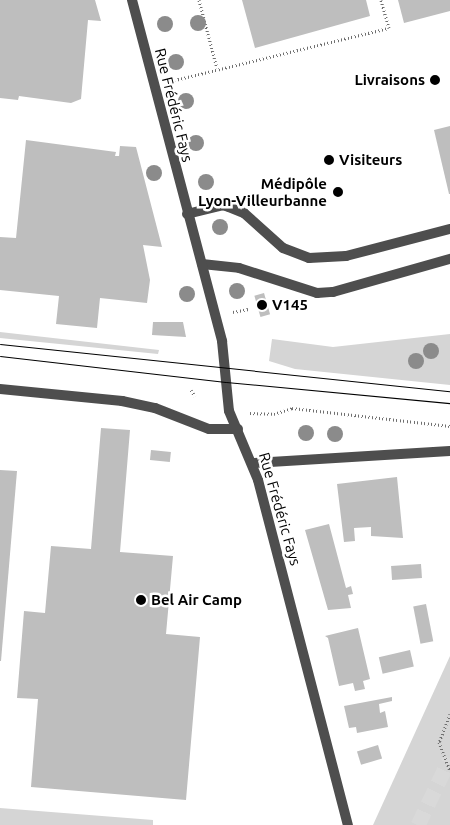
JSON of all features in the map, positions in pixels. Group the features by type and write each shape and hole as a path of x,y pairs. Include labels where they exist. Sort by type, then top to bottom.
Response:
{"street":[{"name":"Rue Frédéric Fays","path":"132,0 222,341 229,411 253,463 348,825"},
{"path":"187,214 222,205 229,207 244,213 283,248 309,258 346,256 450,229"},
{"path":"202,264 239,268 317,293 333,292 450,260"},
{"path":"0,389 122,401 155,408 209,429 238,429"},
{"path":"253,463 450,451"}],"path":[{"path":"199,0 217,68"},
{"path":"154,85 217,68 389,28 382,0"},
{"path":"191,390 195,396"},
{"path":"264,414 292,408 450,426"},
{"path":"450,714 439,742 450,770"}],"shaded area":[{"path":"0,332 159,350 158,354 0,338"},
{"path":"450,334 450,385 295,369 269,361 272,339 333,347"},
{"path":"450,656 450,825 373,825"},
{"path":"0,808 153,820 153,825 0,825"}],"building":[{"path":"0,0 95,0 101,21 88,20 81,99 71,103 19,96 18,100 0,98"},
{"path":"242,0 366,0 370,16 255,48"},
{"path":"398,0 450,0 450,11 404,23"},
{"path":"450,126 450,194 449,194 434,130"},
{"path":"26,140 116,152 115,156 119,156 120,146 136,147 162,247 143,245 150,280 147,303 100,298 97,328 56,324 59,296 0,290 0,237 16,238"},
{"name":"V145","path":"264,293 270,314 260,317 254,296"},
{"path":"153,322 183,322 186,337 152,335"},
{"path":"101,428 130,430 120,552 173,556 166,634 200,637 186,800 31,787 38,699 17,698 24,611 45,613 51,546 91,549"},
{"path":"151,450 171,452 170,462 150,460"},
{"path":"0,470 17,471 1,661 0,661"},
{"path":"397,477 403,538 371,536 371,527 354,528 355,541 344,542 337,484"},
{"path":"329,524 346,588 351,586 353,594 348,595 351,608 328,610 305,530"},
{"path":"421,564 422,578 392,580 391,566"},
{"path":"426,604 433,641 420,644 413,606"},
{"path":"358,628 370,679 363,681 365,689 355,691 353,683 339,686 328,638 325,636"},
{"path":"410,650 414,667 383,674 379,657"},
{"path":"392,697 392,701 379,704 380,713 385,711 388,727 357,733 356,727 349,728 344,706"},
{"path":"378,745 382,758 361,765 357,751"}],"tunnel":[{"path":"418,825 450,758"}],"tram line":[{"path":"0,344 450,391"},
{"path":"0,356 226,382 450,403"}],"place":[{"name":"Livraisons","path":"435,80"},
{"name":"Visiteurs","path":"329,160"},
{"name":"Médipôle Lyon-Villeurbanne","path":"338,192"},
{"name":"V145","path":"262,305"},
{"name":"Bel Air Camp","path":"141,600"}]}
